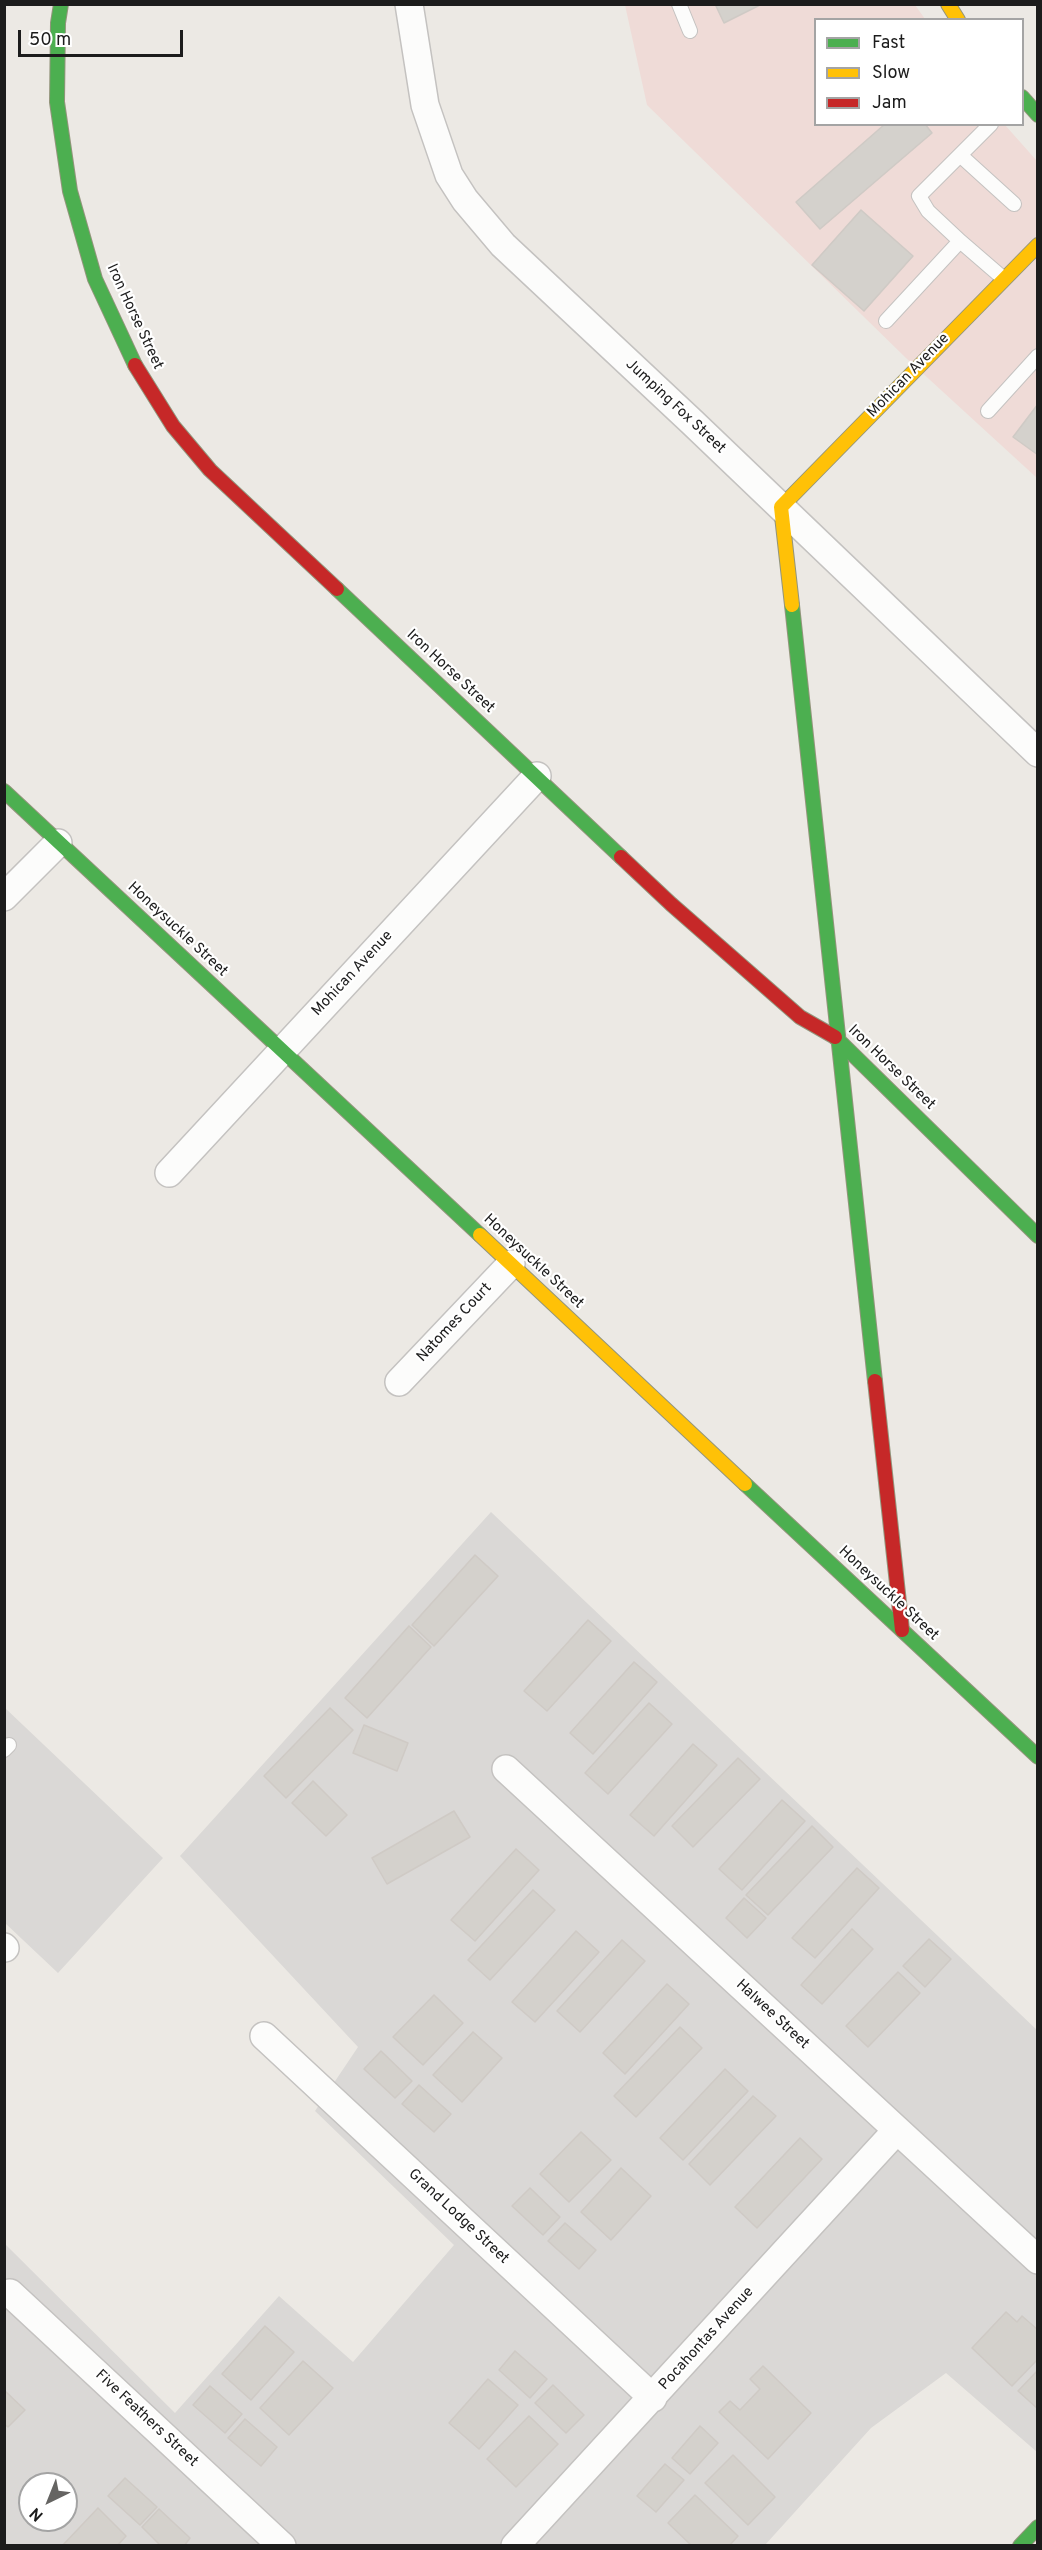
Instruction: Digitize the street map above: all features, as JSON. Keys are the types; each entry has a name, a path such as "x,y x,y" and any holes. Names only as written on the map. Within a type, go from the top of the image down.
{"street":[{"name":"Iron Horse Street","path":"61,4 58,23 57,102 70,191 95,279 133,362 172,426 210,470 671,904 800,1017 838,1038 1038,1236"},
{"name":"Jumping Fox Street","path":"409,4 425,105 449,175 465,200 503,245 1038,753"},
{"path":"948,4 956,18"},
{"path":"1024,98 1038,115"},
{"name":"Mohican Avenue","path":"781,507 1038,245"},
{"path":"781,507 902,1630"},
{"name":"Mohican Avenue","path":"169,1173 537,776"},
{"name":"Honeysuckle Street","path":"4,791 1038,1757"},
{"path":"4,897 58,843"},
{"name":"Natomes Court","path":"399,1382 511,1264"},
{"name":"Halwee Street","path":"506,1769 1038,2260"},
{"name":"Grand Lodge Street","path":"264,2036 653,2398"},
{"name":"Pocahontas Avenue","path":"515,2546 897,2130"},
{"name":"Five Feathers Street","path":"10,2293 282,2546"},
{"path":"1020,2546 1038,2527"}],"lane":[{"path":"679,4 690,31"},
{"path":"989,126 919,196 928,211 1004,279"},
{"path":"960,155 1014,204"},
{"path":"886,321 960,241"},
{"path":"988,411 1038,356"}],"shaded area":[{"path":"625,5 915,5 924,18 814,18 814,126 1006,126 1037,161 1037,478 906,358 647,105"},
{"path":"491,1512 1037,2030 1037,2452 946,2373 871,2428 765,2545 5,2545 4,2243 175,2413 279,2296 353,2362 454,2245 315,2111 358,2047 180,1856"},
{"path":"4,1707 163,1858 58,1973 5,1923"}],"building":[{"path":"715,4 762,4 724,23"},
{"path":"883,126 927,126 932,133 820,229 796,202"},
{"path":"861,210 913,256 864,311 812,265"},
{"path":"1038,404 1038,455 1013,437"},
{"path":"475,1555 498,1576 434,1646 412,1625"},
{"path":"588,1620 611,1641 547,1711 524,1691"},
{"path":"409,1626 431,1647 367,1718 345,1698"},
{"path":"634,1662 657,1682 593,1754 570,1733"},
{"path":"649,1703 672,1724 608,1794 585,1773"},
{"path":"330,1708 353,1730 286,1798 264,1776"},
{"path":"364,1725 408,1743 397,1771 353,1753"},
{"path":"693,1744 717,1765 654,1836 630,1815"},
{"path":"738,1758 760,1779 693,1847 672,1826"},
{"path":"313,1781 347,1815 326,1836 292,1803"},
{"path":"782,1800 805,1821 742,1890 719,1869"},
{"path":"454,1811 470,1837 387,1884 372,1858"},
{"path":"812,1826 833,1847 768,1915 746,1895"},
{"path":"516,1849 539,1870 475,1941 451,1920"},
{"path":"857,1868 879,1888 815,1958 792,1938"},
{"path":"533,1890 555,1910 490,1980 468,1960"},
{"path":"744,1898 766,1918 747,1938 726,1918"},
{"path":"852,1929 873,1949 822,2004 801,1985"},
{"path":"576,1931 599,1952 535,2022 512,2002"},
{"path":"929,1939 951,1959 925,1987 903,1966"},
{"path":"622,1940 645,1961 580,2032 557,2011"},
{"path":"898,1972 920,1993 868,2047 846,2026"},
{"path":"667,1984 689,2004 625,2074 603,2053"},
{"path":"434,1995 463,2023 423,2065 393,2037"},
{"path":"680,2027 702,2048 636,2117 614,2096"},
{"path":"473,2032 502,2058 462,2102 433,2075"},
{"path":"381,2051 412,2081 395,2098 364,2069"},
{"path":"725,2069 748,2091 683,2160 660,2138"},
{"path":"419,2085 451,2114 434,2132 402,2104"},
{"path":"753,2096 776,2116 710,2185 689,2164"},
{"path":"581,2132 611,2160 569,2202 540,2174"},
{"path":"800,2138 822,2159 757,2228 735,2207"},
{"path":"621,2168 651,2196 611,2240 581,2212"},
{"path":"530,2188 560,2217 543,2235 512,2206"},
{"path":"565,2223 596,2250 579,2269 548,2241"},
{"path":"1006,2312 1017,2322 1022,2316 1038,2330 1038,2359 1012,2386 972,2348"},
{"path":"265,2326 294,2352 251,2400 222,2374"},
{"path":"515,2351 547,2379 530,2398 499,2370"},
{"path":"303,2361 333,2388 289,2435 260,2408"},
{"path":"763,2366 811,2413 768,2459 719,2412 730,2401 740,2410 760,2389 750,2379"},
{"path":"1038,2370 1038,2409 1018,2391"},
{"path":"488,2379 518,2405 479,2449 449,2423"},
{"path":"553,2385 584,2415 566,2433 535,2403"},
{"path":"210,2386 242,2414 225,2433 193,2405"},
{"path":"4,2390 25,2410 8,2427 4,2424"},
{"path":"529,2416 558,2444 516,2487 487,2459"},
{"path":"245,2419 277,2447 261,2466 228,2438"},
{"path":"700,2426 718,2443 690,2474 672,2458"},
{"path":"733,2455 775,2497 748,2525 705,2483"},
{"path":"665,2464 684,2480 656,2512 637,2496"},
{"path":"125,2478 157,2507 140,2525 108,2496"},
{"path":"695,2495 738,2536 729,2546 692,2546 668,2523"},
{"path":"98,2508 126,2536 117,2546 62,2546 75,2532 78,2532 78,2529"},
{"path":"159,2509 190,2538 184,2546 161,2546 142,2527"}],"traffic: fast":[{"path":"61,4 58,23 57,102 70,191 95,279 135,365"},
{"path":"1024,99 1038,115"},
{"path":"337,589 621,857"},
{"path":"792,605 875,1381"},
{"path":"4,791 480,1235"},
{"path":"835,1037 1038,1236"},
{"path":"745,1484 1038,1757"},
{"path":"1020,2546 1038,2527"}],"traffic: slow":[{"path":"948,4 957,18"},
{"path":"792,605 781,507 1038,245"},
{"path":"480,1235 745,1484"}],"traffic: jam":[{"path":"135,365 173,426 210,470 337,589"},
{"path":"621,857 800,1017 835,1037"},
{"path":"875,1381 902,1630"}]}
